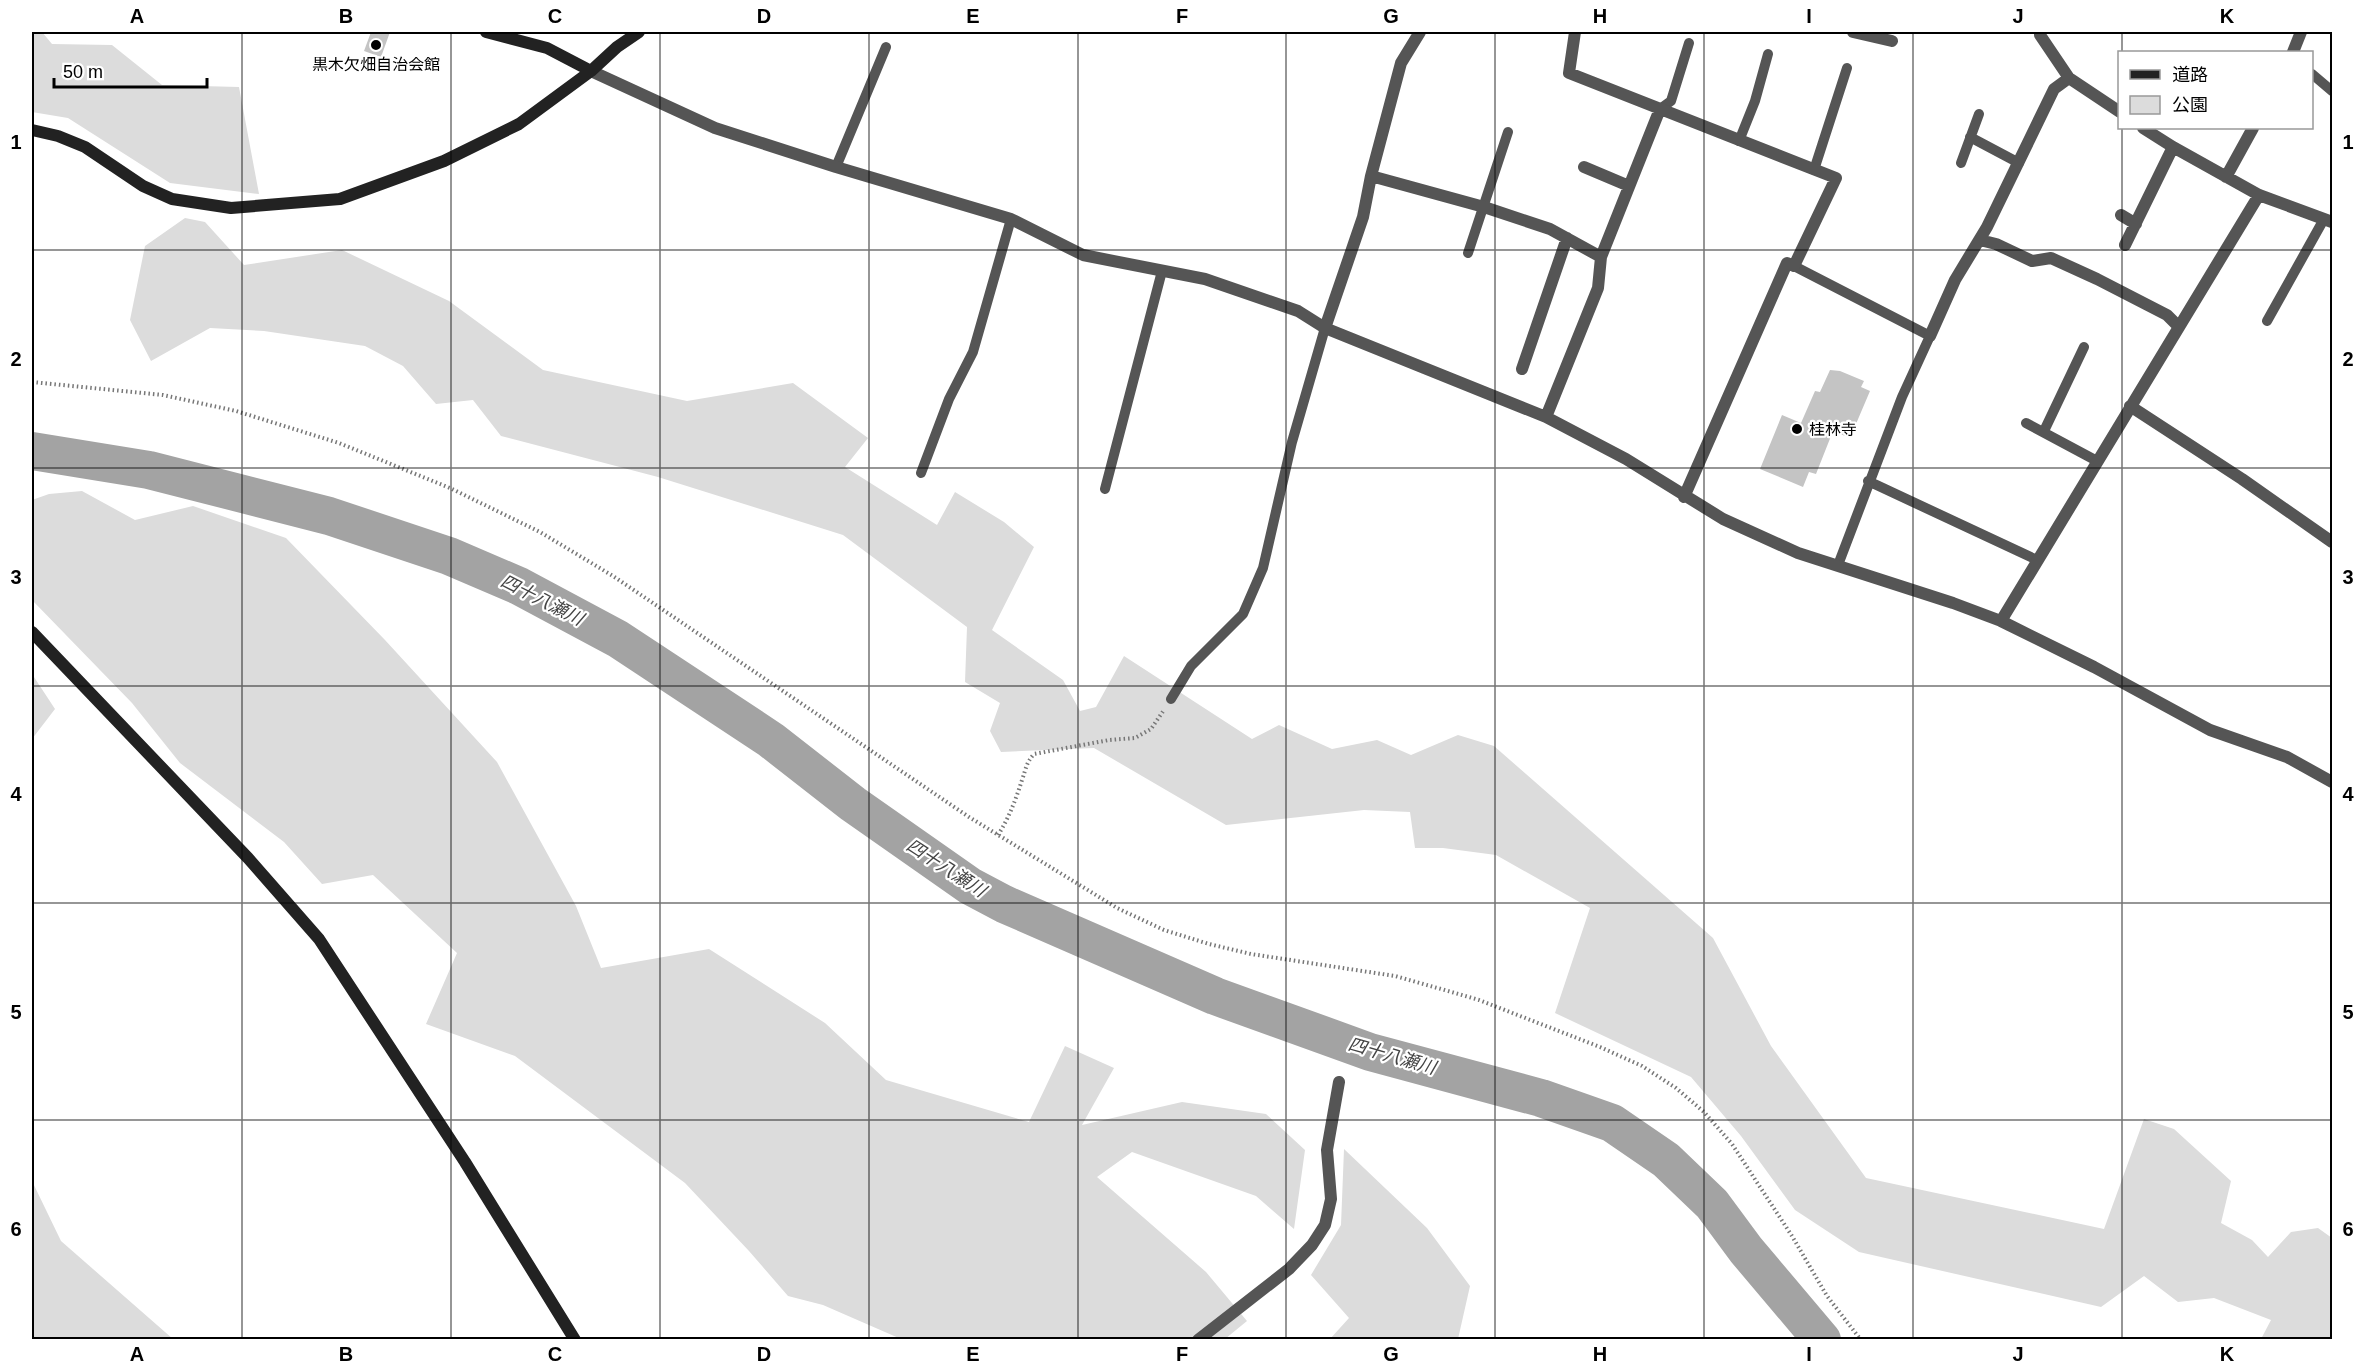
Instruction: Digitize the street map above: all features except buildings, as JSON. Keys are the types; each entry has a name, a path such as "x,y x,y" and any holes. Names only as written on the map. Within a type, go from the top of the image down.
{"street":[{"path":"486,32 547,48 591,71 715,128 1011,219 1083,255 1205,279 1298,311 1325,327 1546,417 1626,459 1684,497 1723,519 1798,553 1953,603 2001,621 2094,667 2210,730 2287,758 2332,782"},
{"path":"32,130 58,136 85,147 143,186 172,199 231,208 340,199 444,161 519,124 639,32"},
{"path":"1325,327 1363,217 1371,176 1401,63 1420,32"},
{"path":"1575,32 1569,73 1836,178 1794,266 1787,263 1684,497"},
{"path":"1853,32 1892,41"},
{"path":"2040,32 2069,78 2118,111"},
{"path":"2293,51 2301,32"},
{"path":"1930,336 1954,280 1980,240 2054,89 2069,78"},
{"path":"1546,417 1598,288 1601,257 1660,110"},
{"path":"2145,129 2259,195 2328,221"},
{"path":"2226,177 2252,129"},
{"path":"2125,245 2173,147"},
{"path":"1584,167 1629,186"},
{"path":"1371,176 1484,207 1550,229 1601,257"},
{"path":"2001,621 2259,195"},
{"path":"2121,215 2136,224"},
{"path":"1522,369 1567,238"},
{"path":"1980,240 1996,244 2031,261 2051,258 2167,315 2179,327"},
{"path":"2130,406 2242,479 2332,542"},
{"path":"32,632 232,841 319,939 465,1162 575,1340"},
{"path":"1198,1340 1289,1269 1312,1245 1325,1225 1331,1198 1328,1150 1339,1082"}],"lane":[{"path":"1660,110 1671,101 1689,43"},
{"path":"836,167 885,46"},
{"path":"1739,141 1755,101 1768,54"},
{"path":"1814,170 1846,68"},
{"path":"2313,75 2332,91"},
{"path":"1961,164 1979,114"},
{"path":"1468,253 1508,132"},
{"path":"1970,137 2019,163"},
{"path":"921,474 949,399 973,352 1011,219"},
{"path":"2267,321 2328,221"},
{"path":"1794,266 1930,336 1868,481 1838,565"},
{"path":"1105,489 1162,271"},
{"path":"1171,699 1191,666 1243,615 1263,568 1292,442 1325,327"},
{"path":"2044,431 2084,347"},
{"path":"2026,423 2097,461"},
{"path":"1868,481 2037,560"}],"path":[{"path":"32,382 163,394 236,411 339,443 450,488 540,532 613,576 998,835 1117,908 1164,930 1251,954 1395,976 1441,989 1512,1013 1642,1066 1676,1088 1704,1112 1732,1144 1792,1236 1827,1296 1861,1340"},
{"path":"998,835 1023,777 1026,763 1034,754 1108,740 1135,738 1151,729 1171,699"}],"green space":[{"path":"32,32 42,32 52,44 112,45 162,85 239,87 259,194 170,183 68,118 32,112"},
{"path":"185,218 205,222 244,265 342,250 449,301 543,370 687,401 793,383 868,438 845,467 937,525 955,492 1004,522 1034,547 992,630 1063,680 1080,711 1096,707 1124,656 1252,739 1279,725 1332,749 1377,740 1411,755 1458,735 1494,746 1713,938 1771,1046 1866,1178 2104,1229 2144,1119 2174,1129 2231,1181 2221,1223 2252,1240 2268,1257 2291,1232 2318,1228 2332,1238 2332,1339 2261,1339 2271,1320 2214,1298 2178,1302 2144,1276 2101,1307 1859,1252 1795,1210 1741,1136 1691,1077 1555,1013 1590,908 1496,855 1443,848 1415,848 1410,812 1364,810 1226,825 1094,748 1001,752 990,731 1000,703 965,682 967,627 843,535 658,477 501,436 473,400 436,404 403,366 365,346 264,331 210,328 151,361 130,320 145,246"},
{"path":"82,491 135,520 193,506 286,538 385,640 497,762 576,906 601,968 709,949 825,1023 886,1080 1029,1122 1065,1046 1114,1068 1082,1125 1182,1102 1266,1114 1305,1150 1294,1229 1256,1196 1132,1152 1097,1177 1206,1272 1247,1321 1225,1339 901,1339 823,1305 788,1296 685,1183 515,1056 426,1024 457,953 373,875 322,884 284,842 180,763 132,703 32,600 32,500 49,494"},
{"path":"32,674 55,709 32,739"},
{"path":"1344,1149 1427,1228 1470,1286 1458,1339 1330,1339 1349,1318 1311,1275 1341,1225"},
{"path":"32,1181 61,1241 173,1339 32,1339"}],"waterway":[{"name":"四十八瀬川","path":"32,451 149,470 329,516 449,556 519,586 618,639 771,740 853,804 970,886 1004,904 1215,996 1370,1052 1541,1098 1612,1123 1666,1160 1712,1204 1746,1250 1822,1340"}],"place":[{"name":"黒木欠畑自治会館","path":"376,45"},
{"name":"桂林寺","path":"1797,429"}]}
